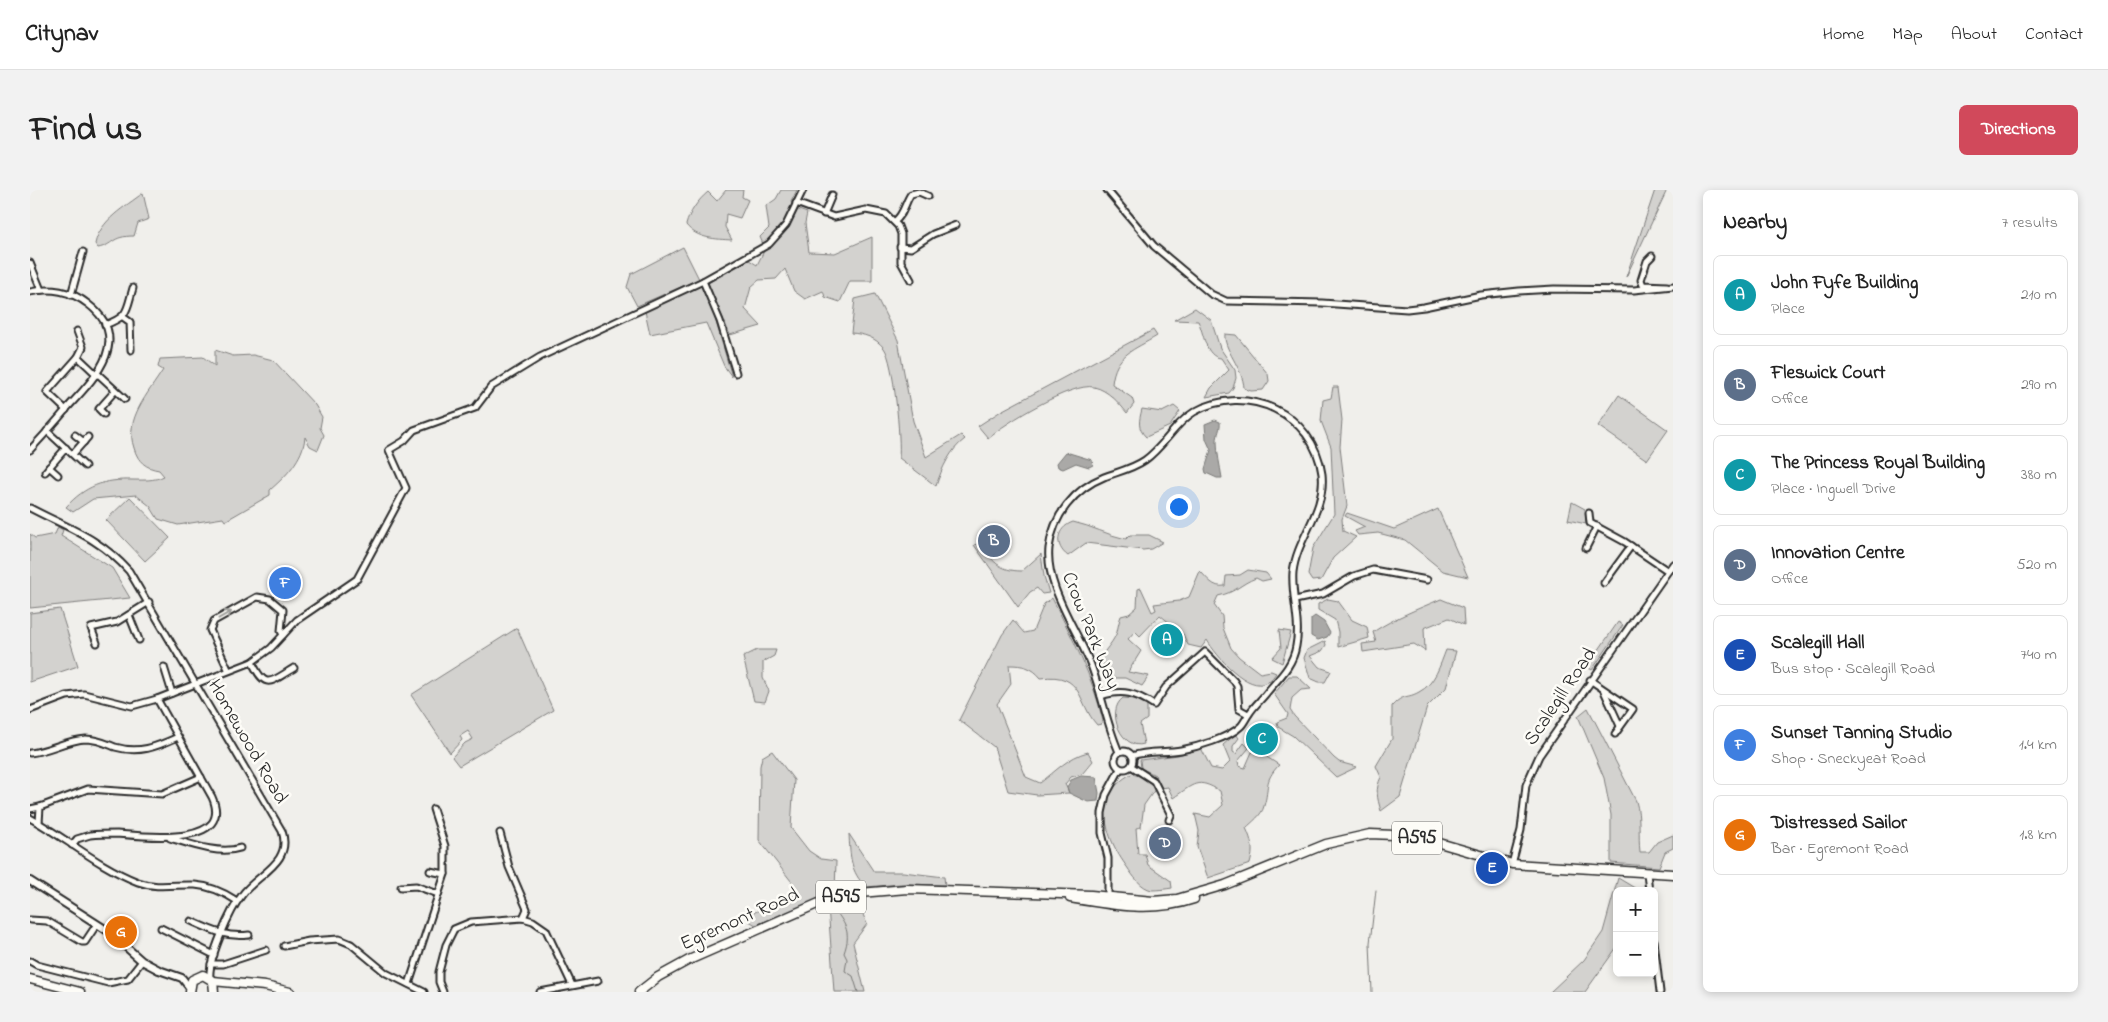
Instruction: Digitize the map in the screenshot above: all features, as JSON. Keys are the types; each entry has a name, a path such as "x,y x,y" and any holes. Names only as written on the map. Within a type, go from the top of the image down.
{"highway":[{"name":"Egremont Road","path":"639,992 658,977 681,964 826,900 860,893 907,889 1040,894 1109,900 1144,908 1162,907 1204,896 1225,885 1326,844 1370,834 1428,840 1512,864"},
{"name":"A595","path":"1512,864 1673,874"},
{"path":"190,990 197,976 236,984 265,986 290,992"},
{"path":"30,979 80,992"},
{"path":"212,979 214,992 236,984"}],"main road":[{"path":"30,881 97,924 142,961 185,980 190,990"},
{"path":"176,976 197,976"}],"street":[{"path":"30,710 76,694 84,694 127,706 157,699 252,662 297,620 357,579 406,488 389,450 404,441 414,430 479,406 491,387 540,357 703,281 769,244 786,225 803,190"},
{"path":"1107,190 1154,246 1211,294 1226,302 1322,303 1424,308 1481,294 1554,289 1634,290 1671,287"},
{"path":"895,221 903,212 906,201 912,194 920,192 928,196"},
{"path":"824,214 832,195"},
{"path":"796,203 834,217 866,210 875,210 886,214 895,221 901,234 900,262 911,280"},
{"path":"900,247 911,248 933,234 956,225"},
{"path":"71,295 83,252"},
{"path":"1652,256 1647,260 1641,280 1643,285 1671,287"},
{"path":"30,263 41,290"},
{"path":"703,281 720,322 736,373"},
{"path":"105,325 123,317 133,288"},
{"path":"30,292 54,290 71,295 92,307 105,325 108,349 98,375 30,450"},
{"path":"123,317 130,322 131,350"},
{"path":"66,410 47,392 78,357 83,346 77,331"},
{"path":"78,357 126,399"},
{"path":"104,414 99,409 115,391"},
{"name":"Crow Park Way","path":"1119,752 1085,651 1052,580 1049,551 1053,530 1066,506 1081,490 1094,481 1145,460 1179,424 1196,411 1217,403 1233,400 1265,404 1284,413 1296,422 1314,447 1322,473 1318,512 1296,560 1293,582 1298,627 1296,648 1289,667 1248,714 1240,727 1218,739 1181,750 1132,756"},
{"path":"47,431 85,466"},
{"path":"75,435 84,442"},
{"path":"73,454 88,437"},
{"path":"58,475 47,469 66,448"},
{"name":"Homewood Road","path":"30,508 96,540 115,554 129,571 284,834 284,847 280,858 249,886 237,901 211,964 212,979"},
{"path":"1589,513 1589,522 1631,546 1668,571"},
{"path":"1586,548 1597,526"},
{"path":"1604,583 1631,546"},
{"name":"Scalegill Road","path":"1512,864 1521,830 1530,773 1542,750 1673,564"},
{"path":"1295,600 1323,594 1354,576 1373,570 1427,580"},
{"path":"228,670 210,630 214,621 257,597 263,596 283,610 283,635"},
{"path":"97,643 92,628 117,622 149,602"},
{"path":"129,615 139,640"},
{"path":"1101,696 1113,693 1131,693 1154,705 1166,687 1205,652 1234,681 1237,686 1239,709 1248,714"},
{"path":"252,662 259,678 264,682 270,682 294,668"},
{"path":"164,667 172,693"},
{"path":"1589,682 1633,708 1615,734"},
{"path":"1604,691 1620,726"},
{"path":"157,699 214,802 214,815 205,829 168,838"},
{"path":"30,753 43,751 70,741 86,739 95,739 127,750 143,750 178,737"},
{"path":"1126,751 1132,756 1131,766 1126,770 1120,769 1114,760 1119,752 1126,751"},
{"path":"1131,766 1154,781 1171,815 1169,820"},
{"path":"1109,900 1108,858 1102,833 1102,813 1106,795 1120,769"},
{"path":"30,808 40,807 88,789 162,794 201,777"},
{"path":"39,823 40,807"},
{"path":"409,984 445,874 445,846 433,810"},
{"path":"30,818 72,845 138,882 158,887 196,885 224,892 237,901"},
{"path":"192,845 193,832"},
{"path":"500,833 509,867 527,909 523,918"},
{"path":"72,845 77,839 90,835 168,838 192,845 232,851 240,848"},
{"path":"430,871 445,874"},
{"path":"1647,873 1649,887"},
{"path":"402,887 416,886 438,894"},
{"path":"443,992 439,982 439,972 448,939 454,929 466,922 523,918 533,921 546,930 572,985"},
{"path":"30,920 47,921 82,942 86,942 97,924"},
{"path":"191,921 222,935 234,937 249,935"},
{"path":"161,928 214,955"},
{"path":"284,946 309,941 339,939 351,944 386,973 424,992"},
{"path":"197,976 211,964 223,964 266,950"},
{"path":"30,961 37,965 108,983 128,979 142,961"},
{"path":"1658,975 1660,992"},
{"path":"540,992 598,981"}],"shaded area":[{"path":"726,190 743,190 742,197 748,200 740,218 726,214 725,227 732,240 701,236 690,230 686,225 687,220 701,199 708,192 717,201"},
{"path":"781,190 797,190 791,202 796,209 807,213 805,223 809,252 835,253 872,237 872,281 850,281 840,302 825,297 823,291 805,299 794,291 785,269 776,279 759,280 751,287 745,309 761,326 730,335 708,283 749,260 757,265 765,249 760,237 769,228 766,206 776,199"},
{"path":"1655,190 1667,190 1626,277"},
{"path":"143,193 149,219 138,223 134,236 121,237 98,248 95,244 102,228 121,209"},
{"path":"683,247 699,279 637,306 627,287 631,274"},
{"path":"701,286 714,315 732,377 724,366 706,323 650,334 645,311"},
{"path":"875,294 898,340 913,421 926,457 961,435 965,439 955,448 947,460 936,486 899,458 898,419 894,384 888,356 884,348 877,341 869,337 851,333 855,299"},
{"path":"1195,308 1211,320 1220,348 1235,370 1236,378 1233,388 1229,393 1206,397 1211,388 1229,370 1221,358 1216,357 1208,349 1198,321 1174,320"},
{"path":"1153,330 1157,336 1133,349 1121,359 1114,374 1112,384 1132,398 1134,404 1127,413 1117,401 1104,391 1094,387 1084,387 1039,405 988,438 978,426 1001,411"},
{"path":"1225,334 1236,335 1268,374 1269,381 1263,390 1251,391 1244,388 1240,373 1227,346"},
{"path":"215,350 233,356 253,355 273,360 315,405 322,417 320,428 324,435 318,450 310,446 305,437 304,445 297,460 288,473 270,490 270,495 225,521 223,518 178,525 158,519 150,506 136,495 93,499 73,512 66,507 80,494 96,485 113,481 145,480 164,476 159,470 143,464 134,448 132,427 139,407 163,370 158,367 160,359 203,357 215,366"},
{"path":"1333,387 1338,387 1342,420 1340,447 1347,506 1342,519 1343,531 1356,537 1333,558 1321,580 1312,581 1308,575 1313,548 1334,514 1331,447 1321,421 1323,400 1331,398"},
{"path":"1619,395 1668,430 1647,460 1598,426"},
{"path":"1174,406 1180,411 1170,426 1146,437 1141,431 1140,424 1142,409 1162,412"},
{"path":"1215,420 1220,422 1217,446 1222,478 1206,473 1205,469 1211,450 1206,439 1205,424"},
{"path":"1066,452 1092,460 1093,465 1089,467 1076,463 1063,469 1058,467 1057,463"},
{"path":"130,497 170,538 145,561 106,520"},
{"path":"1572,502 1585,509 1586,524 1568,520"},
{"path":"1438,509 1468,577 1443,571 1405,540 1378,533 1358,535 1355,531 1365,527 1345,516 1347,513 1394,529"},
{"path":"1073,522 1126,539 1130,535 1149,535 1163,542 1151,549 1143,550 1086,543 1068,556 1060,547 1059,538 1063,528"},
{"path":"58,527 63,530 61,536 112,568 130,598 30,608 30,534 35,538 55,534"},
{"path":"980,543 992,560 1002,567 1014,571 1022,571 1041,554 1049,593 1042,594 1037,588 1030,592 1018,607 974,545"},
{"path":"1248,570 1266,573 1271,579 1262,581 1256,578 1251,580 1230,592 1218,596 1214,605 1222,616 1223,628 1231,648 1239,657 1260,673 1271,671 1276,673 1268,682 1260,684 1242,678 1225,663 1207,640 1201,648 1188,645 1183,634 1160,615 1140,636 1135,631 1128,639 1141,651 1128,672 1149,676 1142,686 1125,678 1111,678 1105,669 1102,658 1114,639 1121,616 1129,614 1137,607 1138,589 1141,588 1152,612 1156,610 1154,604 1179,601 1189,597 1200,571 1217,586 1225,586 1226,576 1240,575"},
{"path":"1052,598 1088,673 1103,721 1097,725 1072,684 1055,677 1041,678 1027,667 1009,665 1011,684 997,704 1026,777 1040,783 1068,761 1088,752 1093,761 1082,774 1071,777 1065,784 1069,793 1037,795 1008,791 994,747 959,720 1002,635 1013,620 1024,633 1033,631 1044,604"},
{"path":"1328,599 1338,601 1352,620 1367,627 1369,638 1338,647 1338,632 1335,620 1318,610 1318,604"},
{"path":"1441,599 1463,608 1464,625 1449,618 1424,628 1425,651 1414,644 1363,652 1362,644 1376,642 1373,632 1398,618"},
{"path":"60,609 78,666 30,682 30,613"},
{"path":"1315,616 1324,622 1330,633 1327,637 1318,640 1311,636 1311,619"},
{"path":"1618,622 1623,625 1592,670 1587,667"},
{"path":"517,628 553,710 459,766 452,757 465,743 473,739 468,731 460,736 462,740 450,753 411,695"},
{"path":"1279,630 1291,632 1282,663 1272,658 1281,648"},
{"path":"1325,641 1326,645 1322,651 1310,656 1319,667 1331,671 1325,682 1319,682 1310,678 1304,658 1307,650"},
{"path":"757,650 776,650 774,656 763,662 763,678 769,691 765,702 754,701 743,657"},
{"path":"1446,650 1456,651 1446,688 1427,707 1400,797 1381,811 1377,794 1381,777 1376,766 1392,739 1392,706 1400,699 1425,689 1436,674"},
{"path":"1289,676 1297,676 1311,689 1301,690 1292,698 1290,710 1294,716 1334,758 1339,762 1357,767 1336,777 1293,736 1278,727 1277,722 1287,718 1288,714 1274,694"},
{"path":"1123,698 1136,699 1147,704 1147,719 1140,724 1144,744 1136,745 1129,742 1118,728 1116,712 1118,704"},
{"path":"1588,708 1636,801 1640,852 1649,852 1657,842 1673,835 1673,848 1665,852 1659,867 1611,863 1611,815 1604,778 1578,716"},
{"path":"1236,734 1239,738 1233,746 1233,752 1236,754 1244,743 1249,748 1238,761 1239,766 1245,768 1252,752 1256,750 1279,765 1269,780 1263,809 1246,828 1252,846 1250,864 1208,878 1197,847 1199,831 1195,814 1210,817 1223,805 1220,791 1201,783 1191,786 1173,798 1168,787 1161,788 1155,775 1141,768 1140,760 1178,755 1201,748 1211,768 1222,770 1230,762 1223,745"},
{"path":"772,751 794,780 791,828 809,851 821,859 836,861 835,892 756,925 749,921 751,914 791,895 795,886 759,840 760,766 762,757"},
{"path":"1131,774 1145,778 1156,788 1144,805 1141,827 1136,828 1138,854 1145,854 1148,865 1171,881 1172,888 1152,890 1141,884 1119,855 1108,830 1106,805 1110,794 1118,783"},
{"path":"1081,776 1096,777 1099,793 1098,801 1088,802 1069,793 1067,787 1071,780"},
{"path":"849,834 874,872 903,872 944,877 945,885 901,884 866,887 857,875 852,863"},
{"path":"1618,878 1633,887 1616,887"},
{"path":"1613,896 1613,953 1585,992 1550,992 1584,960 1603,932"},
{"path":"856,898 867,924 853,943 865,992 834,992 828,905"}],"waterway":[{"path":"1372,992 1370,943 1376,890"},
{"path":"837,913 844,923 847,932 844,953 847,959 845,971 853,976 858,992"}],"place":[{"name":"Fleswick Court","path":"994,541"},
{"name":"Sunset Tanning Studio","path":"285,583"},
{"name":"John Fyfe Building","path":"1167,640"},
{"name":"The Princess Royal Building","path":"1262,739"},
{"name":"Innovation Centre","path":"1165,843"},
{"name":"Scalegill Hall","path":"1492,868"},
{"name":"Distressed Sailor","path":"121,932"}]}
